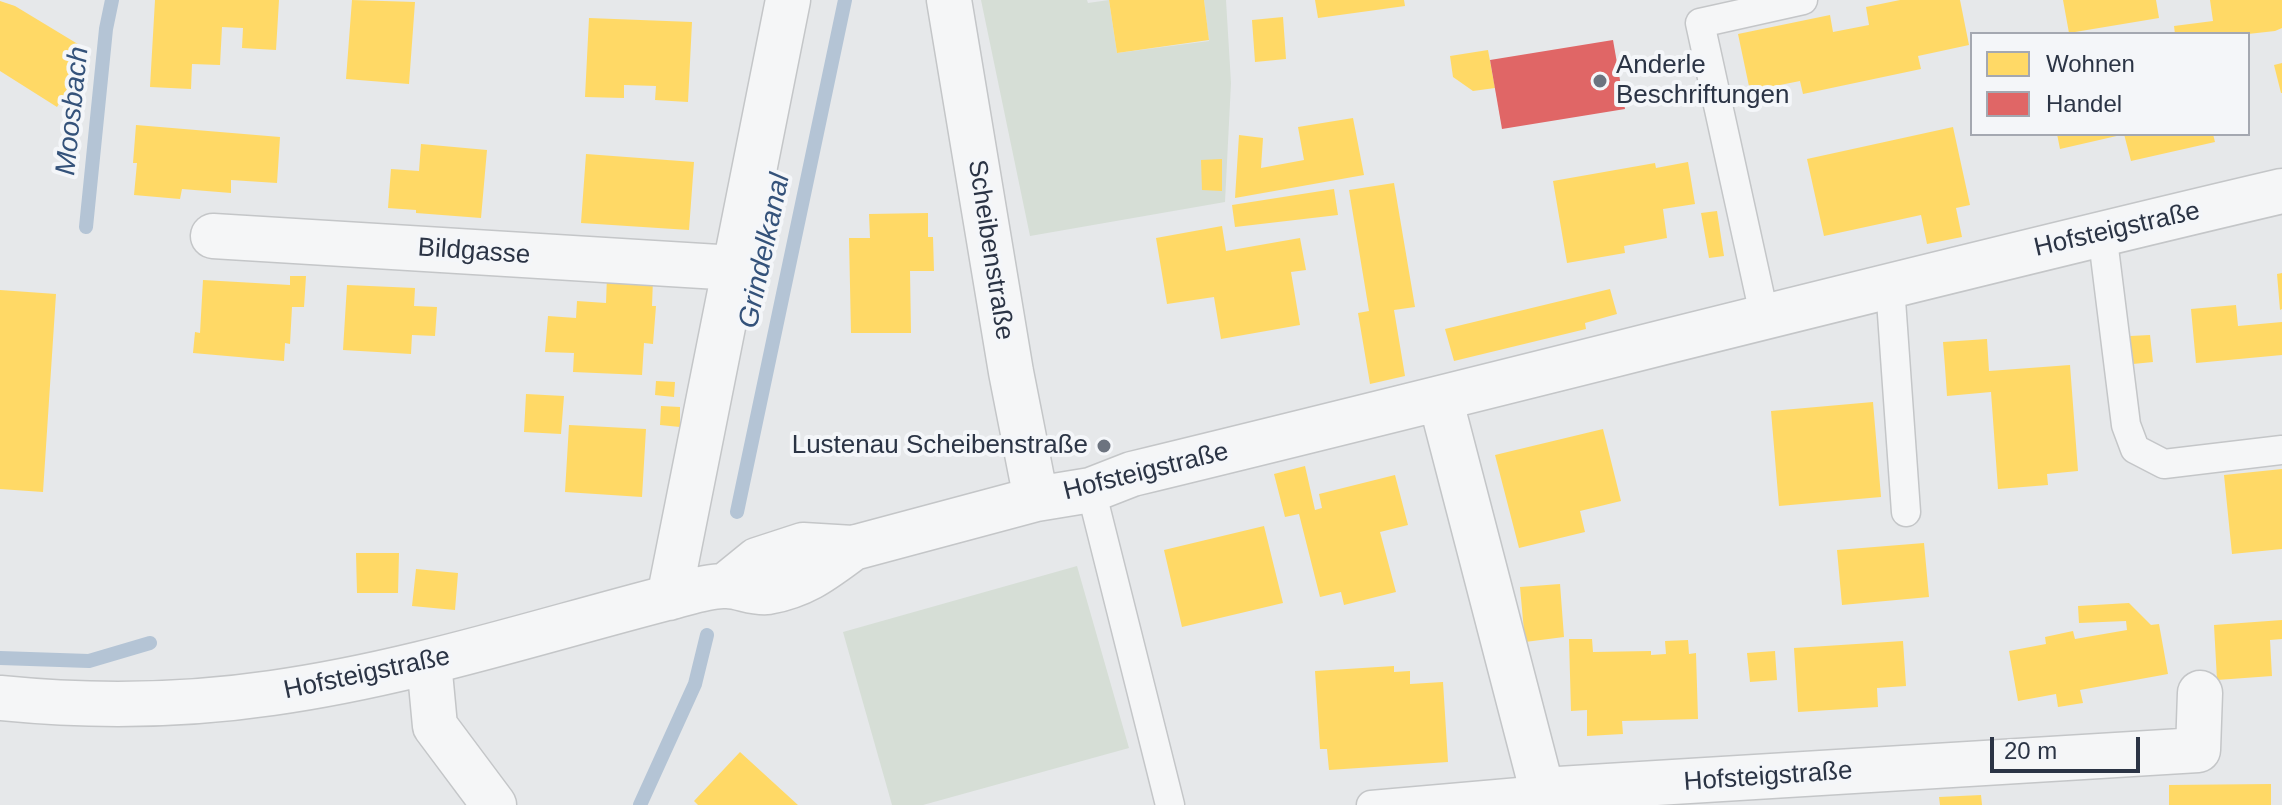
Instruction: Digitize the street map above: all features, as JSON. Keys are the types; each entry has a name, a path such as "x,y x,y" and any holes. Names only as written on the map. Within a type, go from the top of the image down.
{"street":[{"path":"669,598 788,0"},
{"name":"Scheibenstraße","path":"949,0 1011,372 1036,499"},
{"name":"Hofsteigstraße","path":"0,698 47,703 120,704 204,701 299,689 429,662 725,586 764,593 810,580 853,548 1036,499 1091,490 1132,474 1765,319 2102,232 2282,191"},
{"name":"Bildgasse","path":"213,236 735,268"},
{"path":"1440,398 1542,790"},
{"path":"429,662 435,726 494,805"},
{"name":"Hofsteigstraße","path":"1542,790 2198,750 2200,693"}],"lane":[{"path":"1765,319 1700,23 1803,0"},
{"path":"2102,232 2126,425 2135,449 2164,464 2282,450"},
{"path":"1890,286 1906,512"},
{"path":"1091,490 1170,805"},
{"path":"1371,805 1542,790"}],"shaded area":[{"path":"981,0 1087,0 1088,3 1109,0 1117,53 1209,41 1204,0 1226,0 1231,83 1225,202 1030,236"},
{"path":"1077,566 1129,748 923,805 892,805 843,632"}],"building: Wohnen":[{"path":"155,0 279,0 276,50 242,48 243,28 222,27 220,65 192,64 191,89 150,87"},
{"path":"352,0 415,2 409,84 346,79"},
{"path":"1109,0 1204,0 1209,40 1117,53"},
{"path":"1315,0 1404,0 1405,6 1318,18"},
{"path":"1900,0 1960,0 1969,45 1918,56 1921,69 1803,94 1800,81 1750,91 1738,34 1830,15 1833,32 1869,25 1866,7"},
{"path":"2063,0 2156,0 2159,18 2069,32"},
{"path":"2210,0 2282,0 2282,28 2275,31 2250,34 2175,32 2174,26 2213,21"},
{"path":"0,1 15,6 91,52 57,107 0,71"},
{"path":"1283,17 1286,59 1255,62 1252,20"},
{"path":"589,18 692,22 688,102 655,100 656,86 624,85 624,98 585,97"},
{"path":"1488,50 1495,88 1473,91 1453,77 1450,56"},
{"path":"2282,63 2282,93 2281,93 2274,65"},
{"path":"1353,118 1364,175 1235,198 1239,135 1263,138 1261,168 1304,160 1298,127"},
{"path":"136,125 280,137 277,183 231,180 231,193 182,189 180,199 134,195"},
{"path":"1953,127 1970,205 1956,208 1962,237 1927,244 1921,215 1824,236 1807,159"},
{"path":"2057,136 2117,136 2060,149"},
{"path":"2125,136 2214,136 2215,142 2131,161"},
{"path":"421,144 487,150 481,218 388,208 391,169 419,171"},
{"path":"586,154 694,162 689,230 581,223"},
{"path":"1222,159 1222,191 1202,190 1201,160"},
{"path":"1688,162 1695,204 1663,209 1667,238 1624,246 1625,253 1567,263 1553,181 1655,163 1656,168"},
{"path":"1394,183 1415,307 1394,310 1405,376 1370,384 1358,313 1369,311 1349,190"},
{"path":"1334,189 1338,215 1235,227 1232,205"},
{"path":"1717,211 1724,256 1709,258 1701,213"},
{"path":"928,213 928,237 933,237 934,271 910,271 911,333 851,333 849,238 870,238 869,214"},
{"path":"1222,226 1226,251 1300,238 1306,270 1291,272 1300,325 1221,339 1214,297 1167,304 1156,238"},
{"path":"2282,273 2282,309 2280,310 2277,274"},
{"path":"290,276 306,276 304,307 292,307 290,344 285,343 284,361 193,353 195,332 200,333 203,280 290,285"},
{"path":"607,276 653,279 652,306 656,306 653,344 644,343 642,375 573,372 574,353 545,352 548,316 576,318 577,301 606,303"},
{"path":"347,285 415,288 414,306 437,307 435,336 412,335 411,354 343,350"},
{"path":"1610,289 1617,314 1585,323 1586,329 1454,361 1445,329"},
{"path":"0,290 56,294 43,492 0,489"},
{"path":"2236,305 2238,326 2282,322 2282,355 2196,363 2191,309"},
{"path":"2150,335 2153,362 2133,364 2130,336"},
{"path":"1987,339 1989,371 2070,365 2078,471 2047,474 2048,485 1998,489 1991,392 1947,396 1943,342"},
{"path":"656,381 675,382 674,397 655,395"},
{"path":"526,394 564,396 561,434 524,432"},
{"path":"1873,402 1881,497 1779,506 1771,411"},
{"path":"661,406 680,407 680,427 660,425"},
{"path":"569,425 646,429 642,497 565,492"},
{"path":"1603,429 1621,501 1580,511 1585,532 1519,548 1495,455"},
{"path":"1305,466 1315,510 1322,508 1319,494 1395,475 1408,525 1380,532 1396,592 1344,605 1341,592 1320,597 1299,514 1285,517 1274,474"},
{"path":"2282,469 2282,549 2232,554 2224,475"},
{"path":"1264,526 1283,603 1182,627 1164,550"},
{"path":"1924,543 1929,597 1842,605 1837,550"},
{"path":"356,553 399,553 398,593 357,593"},
{"path":"416,569 458,573 455,610 412,606"},
{"path":"1560,584 1564,637 1525,642 1520,587"},
{"path":"2129,603 2151,625 2159,624 2168,674 2080,690 2083,703 2058,707 2056,694 2018,701 2009,651 2046,644 2045,637 2073,631 2075,639 2127,630 2126,621 2079,623 2078,606"},
{"path":"2282,620 2282,639 2270,640 2272,676 2217,680 2214,625"},
{"path":"1569,639 1592,639 1593,652 1651,651 1651,655 1666,654 1665,641 1688,640 1689,654 1696,653 1698,719 1622,721 1623,734 1587,736 1587,710 1571,711"},
{"path":"1903,641 1906,686 1877,688 1878,707 1798,712 1794,648"},
{"path":"1775,651 1777,680 1750,682 1747,653"},
{"path":"1394,666 1394,672 1410,671 1410,684 1443,682 1448,762 1329,770 1327,749 1320,749 1315,671"},
{"path":"740,752 798,805 698,805 694,801"},
{"path":"2271,784 2271,805 2169,805 2169,785"},
{"path":"1981,795 1982,805 1940,805 1939,797"}],"building: Handel":[{"path":"1613,40 1625,109 1502,129 1490,60"}],"waterway":[{"name":"Moosbach","path":"86,227 106,29 112,0"},
{"name":"Grindelkanal","path":"737,512 845,0"},
{"name":"Grindelkanal","path":"640,805 695,684 707,635"},
{"name":"Moosbach","path":"0,658 89,661 150,643"}],"place":[{"name":"Anderle Beschriftungen","path":"1600,81"},
{"name":"Lustenau Scheibenstraße","path":"1104,446"}]}
